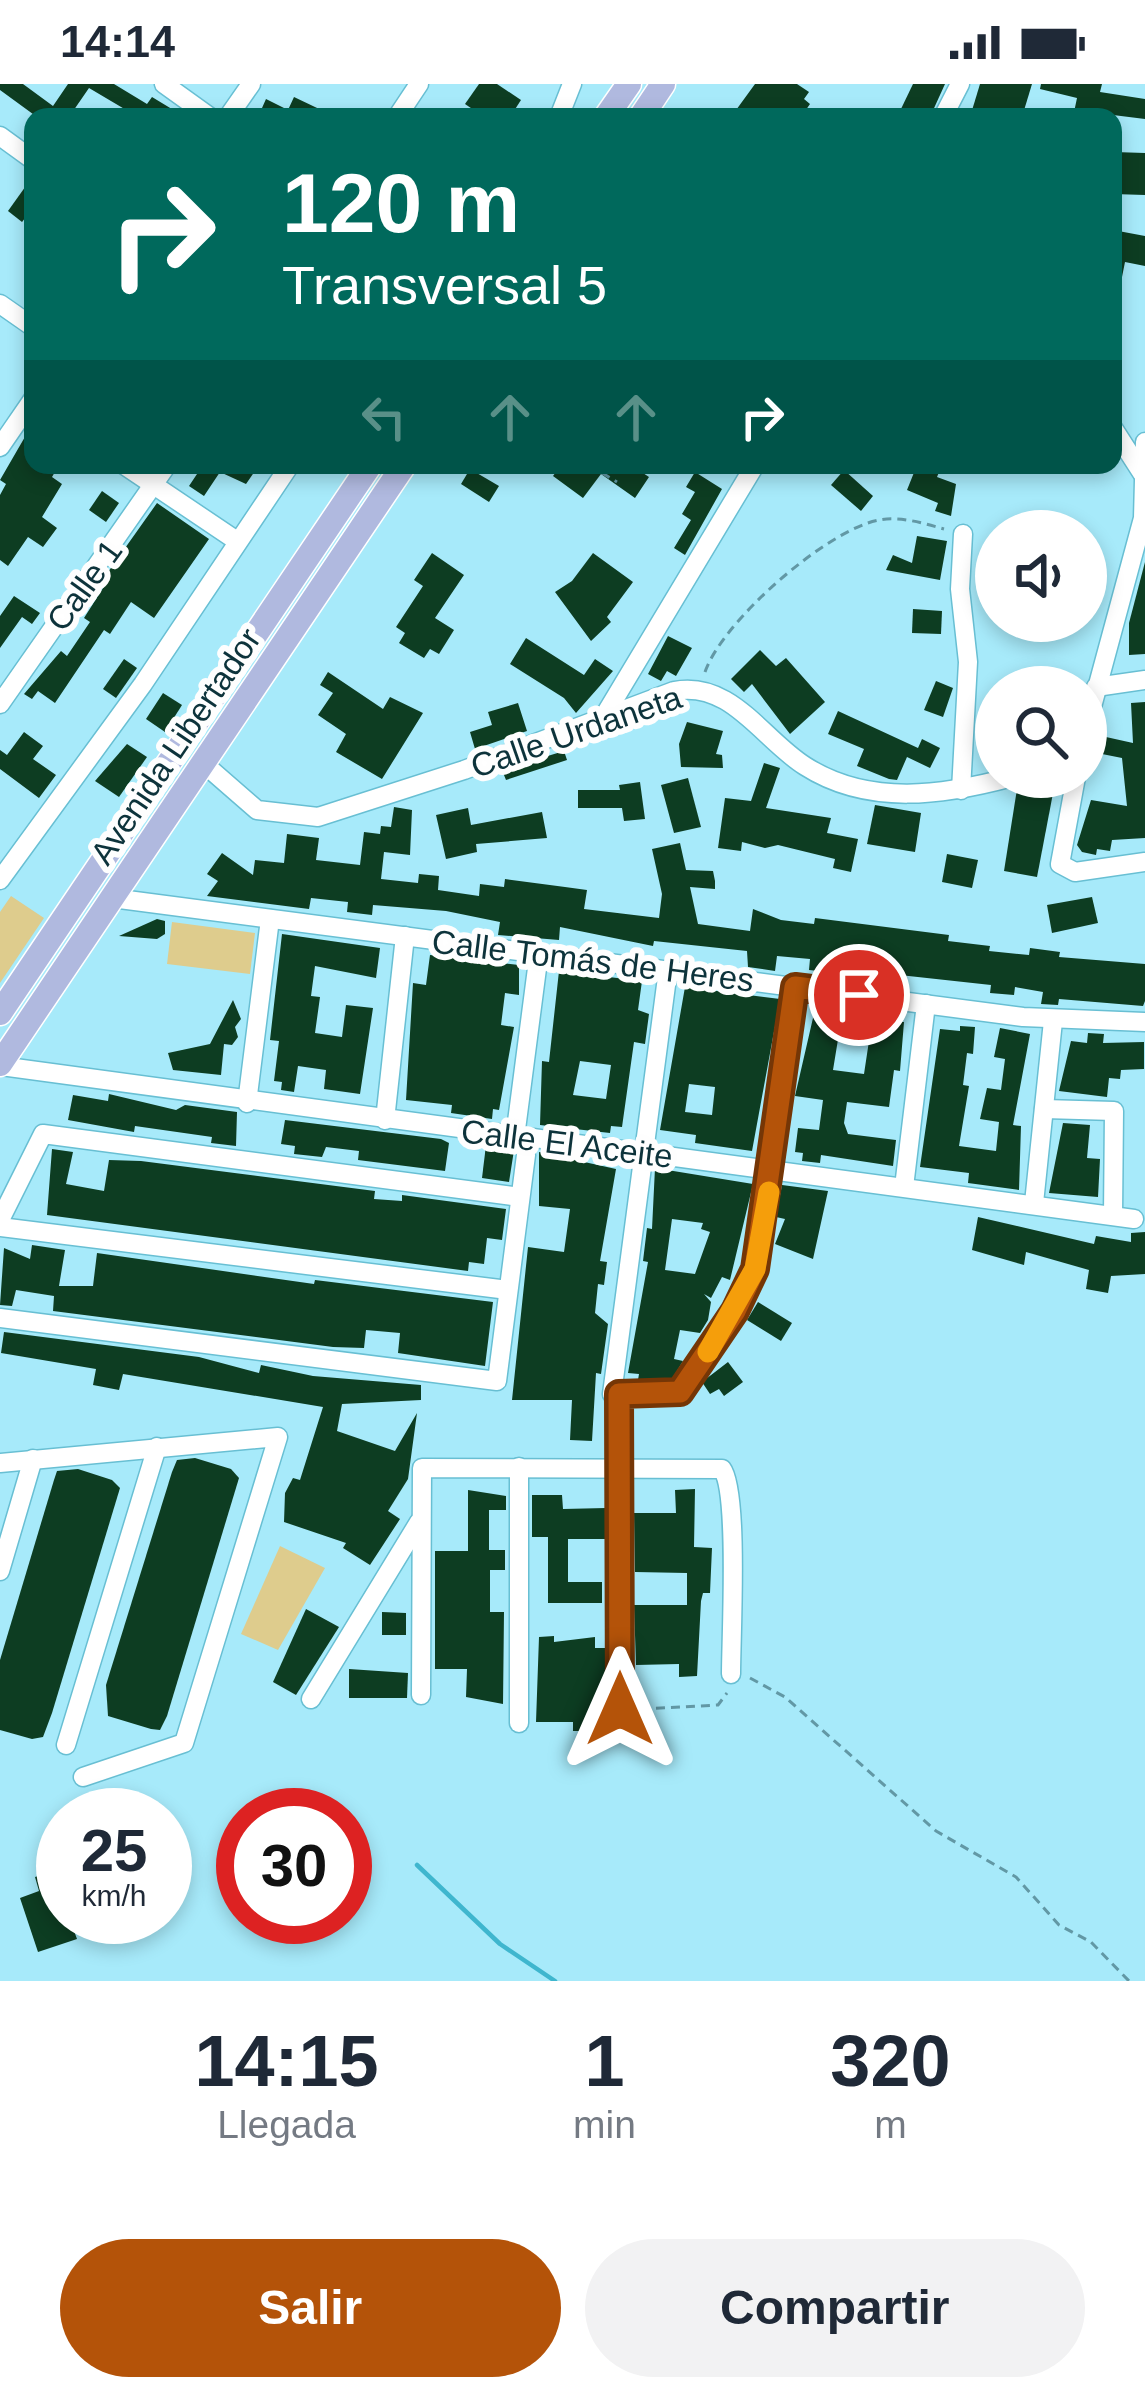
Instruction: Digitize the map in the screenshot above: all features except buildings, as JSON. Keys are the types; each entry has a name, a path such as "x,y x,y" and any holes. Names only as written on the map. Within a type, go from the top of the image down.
{"main road":[{"name":"Avenida Libertador","path":"0,1012 364,474"},
{"name":"Avenida Libertador","path":"0,1065 398,474"}],"street":[{"path":"164,84 197,108"},
{"path":"0,447 24,412"},
{"path":"1122,442 1142,473"},
{"path":"1102,666 1144,521 1145,442"},
{"path":"138,474 237,541"},
{"name":"Calle 1","path":"0,704 161,474"},
{"name":"Avenida Libertador","path":"0,880 131,701 284,474"},
{"path":"603,718 750,474"},
{"path":"962,790 968,662 961,607 963,534"},
{"path":"1107,686 1145,680"},
{"name":"Calle Urdaneta","path":"203,763 248,806 318,817 674,691 700,689 731,704 806,766 827,777 919,796 975,787"},
{"path":"1072,798 1062,866 1076,872 1145,862"},
{"name":"Calle Tomás de Heres","path":"112,898 1053,1021 1145,1022"},
{"path":"247,1102 271,919"},
{"path":"385,1120 406,936"},
{"path":"514,1137 538,953"},
{"path":"620,1709 616,1394 668,970"},
{"path":"616,1394 669,1396 686,1386 755,1269 773,1170 795,987"},
{"path":"904,1187 926,1004"},
{"path":"1034,1203 1053,1021"},
{"name":"Calle El Aceite","path":"0,1065 1135,1219"},
{"path":"1044,1108 1114,1111 1113,1215"},
{"path":"508,1290 0,1224 43,1134 520,1197"},
{"path":"0,1318 497,1381 526,1155"},
{"path":"0,1463 278,1438 184,1743 83,1777"},
{"path":"66,1745 157,1448"},
{"path":"0,1570 34,1459"},
{"path":"519,1467 519,1723"},
{"path":"421,1695 422,1468 713,1467 728,1476 731,1674"},
{"path":"311,1699 422,1518"}],"path":[{"path":"603,474 616,482"},
{"path":"700,689 717,646 743,616 841,536 871,522 899,519 963,534"},
{"path":"620,1709 718,1705 731,1674 753,1678 785,1696 936,1831 1016,1877 1059,1925 1091,1942 1129,1981"}],"shaded area":[{"path":"11,896 44,918 0,983 0,912"},
{"path":"172,922 255,933 250,974 167,964"},
{"path":"280,1546 325,1568 278,1650 241,1634"}],"waterway":[{"path":"417,1865 500,1944 555,1981"}],"slow traffic":[{"path":"708,1352 755,1269 769,1192"}],"route":[{"path":"620,1709 619,1394 669,1396 680,1392 747,1289 761,1243 773,1170 795,987 859,995"}]}
